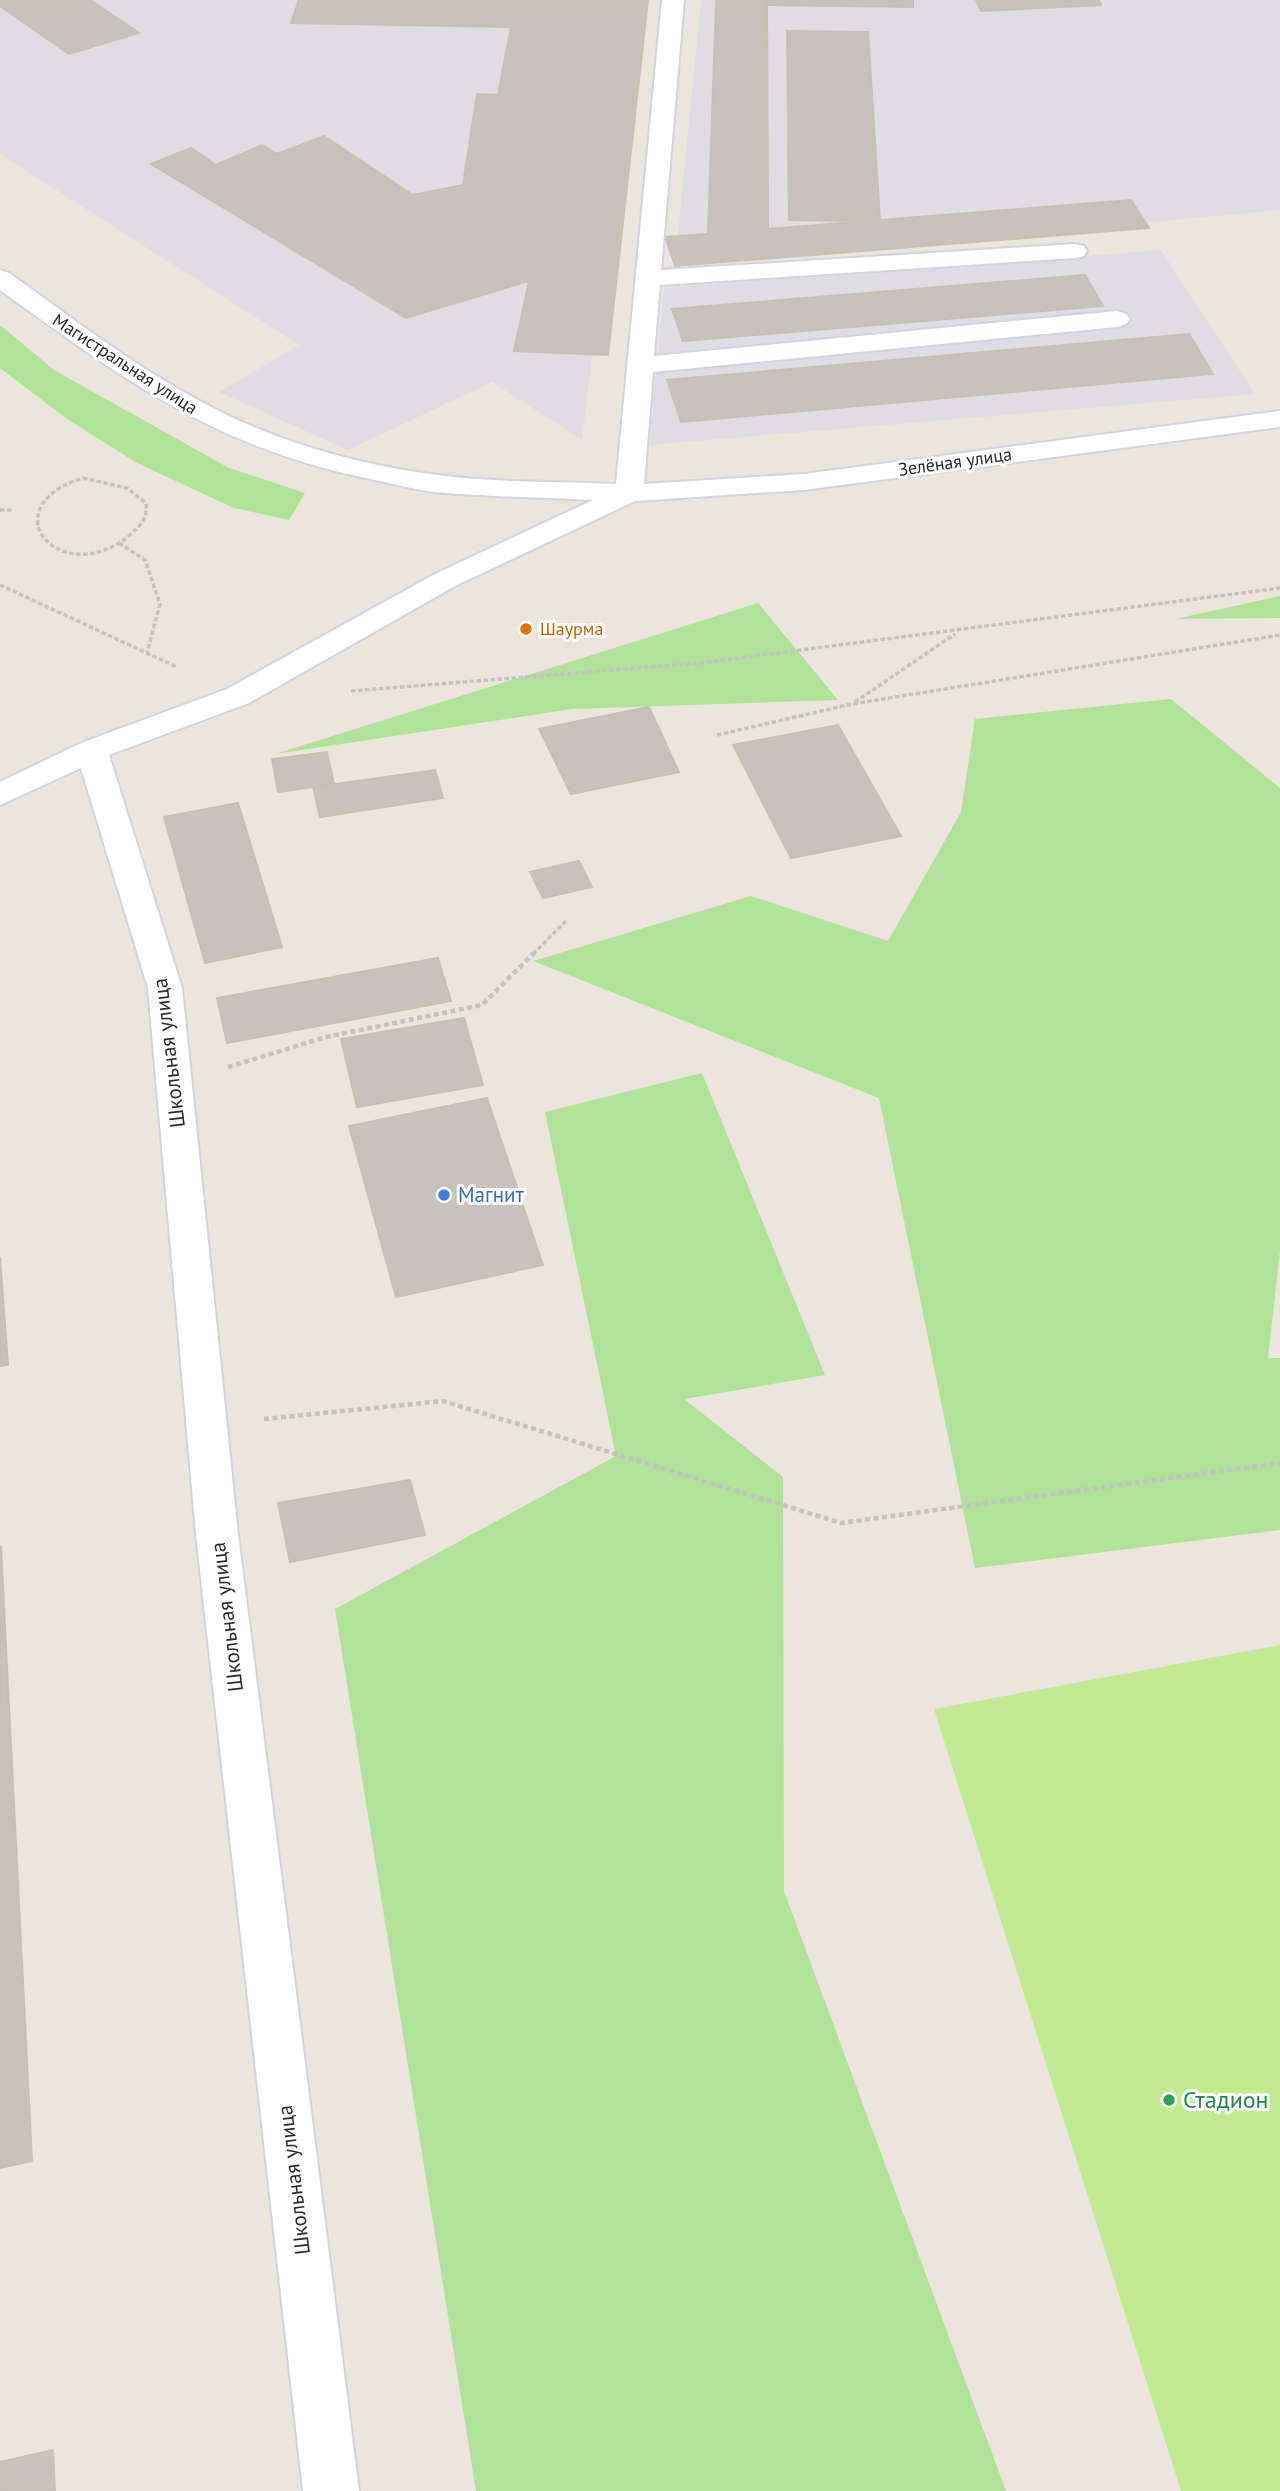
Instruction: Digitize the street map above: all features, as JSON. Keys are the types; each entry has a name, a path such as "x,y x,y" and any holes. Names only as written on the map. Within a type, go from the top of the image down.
{"street":[{"path":"0,795 92,750 238,696 445,580 629,492 673,0"},
{"path":"648,278 1075,251"},
{"name":"Магистральная улица","path":"0,278 125,368 190,407 261,440 326,461 431,483 629,492"},
{"path":"641,365 1117,319"},
{"name":"Зелёная улица","path":"629,492 804,482 1280,419"},
{"name":"Школьная улица","path":"92,750 165,988 206,1425 331,2491"}],"path":[{"path":"47,552 79,554 119,543 136,532 145,519 146,506 139,494 125,485 106,480 83,478 49,485"},
{"path":"9,522 18,504"},
{"path":"0,510 13,510"},
{"path":"119,543 145,560 160,604 147,653"},
{"path":"0,585 238,696"},
{"path":"347,691 442,686 843,649 1280,588"},
{"path":"852,705 957,633"},
{"path":"717,735 852,705 1280,635"},
{"path":"173,1084 326,1037 482,1004 567,920"},
{"path":"206,1425 443,1401 841,1523 1280,1463"}],"shaded area":[{"path":"0,0 635,0 582,440 492,382 348,450 219,392 299,345 0,154"},
{"path":"701,0 1280,0 1280,210 675,266"},
{"path":"1161,250 1255,394 649,445 664,288"}],"green space":[{"path":"0,325 54,370 229,468 305,493 289,520 234,508 137,463 67,419 0,368"},
{"path":"1280,596 1280,618 1175,619"},
{"path":"758,603 838,700 572,709 275,754"},
{"path":"1171,699 1280,788 1280,1251 1268,1358 1280,1358 1280,1530 975,1568 879,1098 533,961 751,896 888,941 961,812 975,719"},
{"path":"702,1073 825,1375 684,1399 783,1477 784,1891 1006,2491 476,2491 335,1609 616,1456 545,1112"},
{"name":"Стадион","path":"1280,1645 1280,2491 1181,2491 934,1709"}],"building":[{"path":"0,0 90,0 139,33 69,54 0,6"},
{"path":"299,0 648,0 608,355 514,351 529,281 406,318 151,164 191,148 216,165 262,145 277,154 324,136 413,195 463,185 477,94 498,95 511,27 291,23"},
{"path":"716,0 767,0 768,229 1131,200 1149,228 675,266 665,237 708,234"},
{"path":"767,0 913,0 913,7 767,5"},
{"path":"976,0 1099,0 1101,5 981,11"},
{"path":"787,31 868,32 880,221 789,220"},
{"path":"1085,275 1103,306 683,341 672,309"},
{"path":"1189,334 1213,374 681,422 667,380"},
{"path":"649,707 679,772 571,794 539,729"},
{"path":"838,725 901,836 791,858 733,745"},
{"path":"327,752 334,784 278,792 272,759"},
{"path":"435,770 443,798 320,817 313,787"},
{"path":"238,803 282,947 205,963 164,817"},
{"path":"579,861 592,887 543,898 530,872"},
{"path":"438,958 451,1001 227,1043 217,998"},
{"path":"464,1018 483,1085 357,1107 341,1039"},
{"name":"Магнит","path":"487,1098 543,1265 396,1297 349,1126"},
{"path":"0,1257 8,1365 0,1366"},
{"path":"410,1480 425,1535 290,1562 278,1503"},
{"path":"0,1547 32,2161 0,2168"},
{"path":"53,2450 55,2491 0,2491 0,2462"}],"place":[{"name":"Шаурма","path":"526,629"},
{"name":"Магнит","path":"444,1195"},
{"name":"Стадион","path":"1169,2100"}]}
